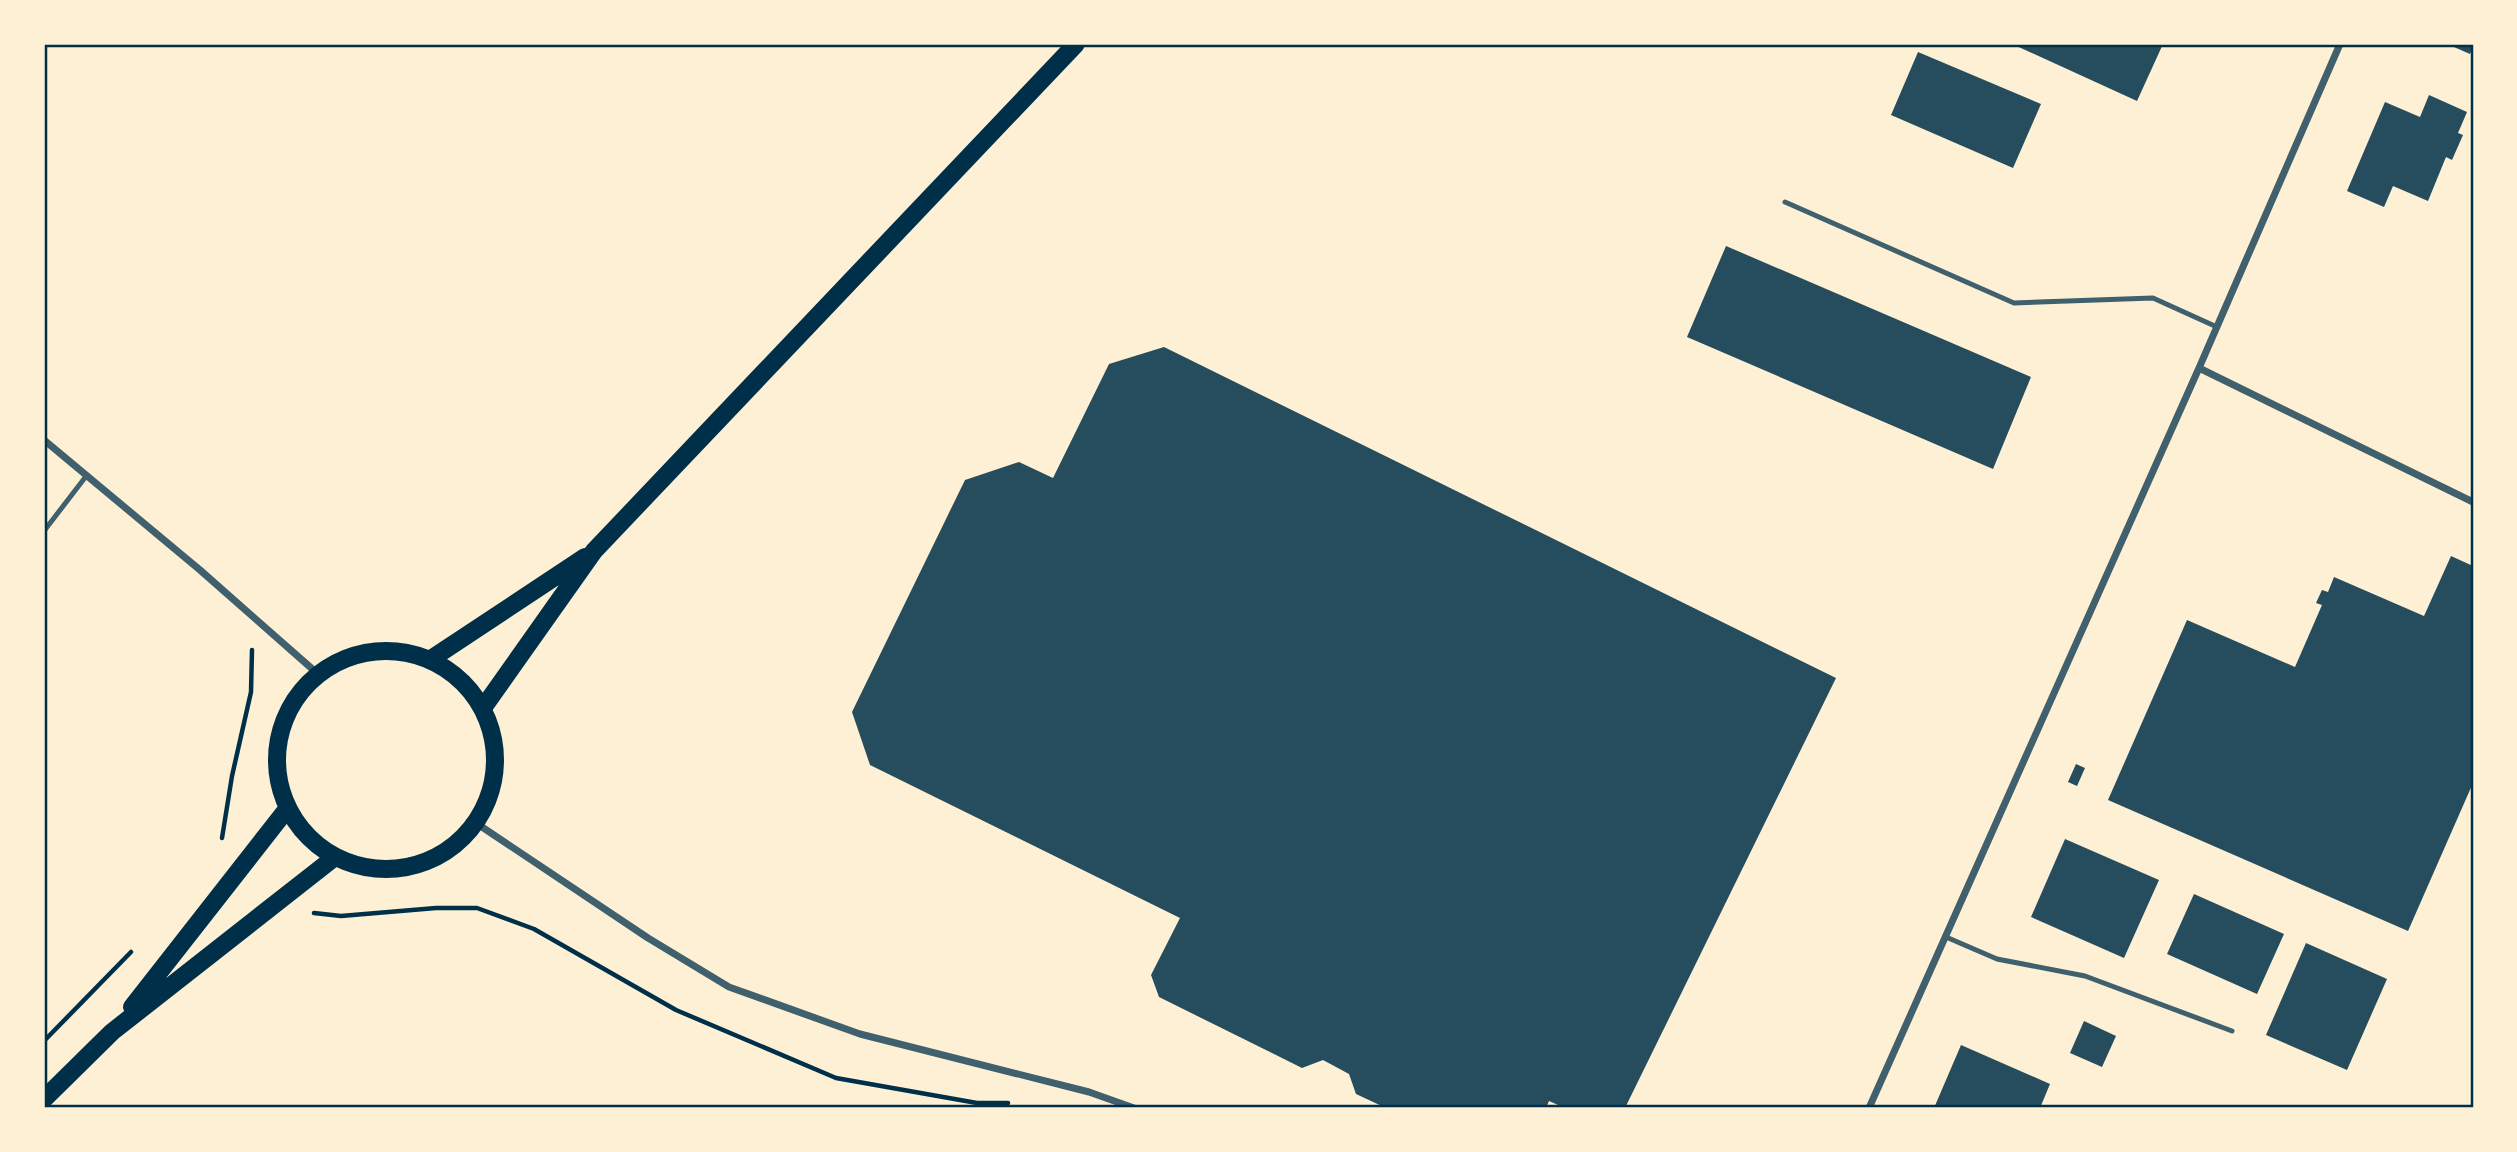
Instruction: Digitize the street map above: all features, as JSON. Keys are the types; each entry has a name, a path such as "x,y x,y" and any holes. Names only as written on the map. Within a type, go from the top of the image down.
{"main road":[{"path":"483,708 594,551 1076,44"},
{"path":"431,659 594,551"},
{"path":"384,650 413,653 431,659 462,681 483,708 490,724 495,750 495,775 488,800 476,823 450,849 419,865 395,870 371,869 335,857 308,836 287,809 280,787 276,759 280,731 291,705 318,674 330,665 357,654 384,650"},
{"path":"112,1032 287,809"},
{"path":"44,1099 112,1032 335,857"}],"street":[{"path":"1870,1108 2200,368 2340,44"},
{"path":"2200,368 2473,502"},
{"path":"44,440 318,674"},
{"path":"476,823 648,938 729,987 860,1034 1089,1092 1134,1108"}],"lane":[{"path":"1785,202 2014,303 2153,298 2217,327"},
{"path":"44,531 87,475"},
{"path":"1946,937 1997,959 2085,976 2232,1031"}],"path":[{"path":"246,862 222,839 232,776 251,692 254,617"},
{"path":"282,897 303,911 341,916 436,908 477,908 534,929 676,1010 836,1079 977,1103 1008,1103"},
{"path":"44,1041 136,947"}],"building":[{"path":"2012,44 2163,44 2137,101"},
{"path":"2447,44 2473,44 2473,46 2470,54"},
{"path":"1918,52 2041,104 2013,168 1891,115"},
{"path":"2429,95 2467,112 2458,133 2463,135 2452,160 2446,157 2428,201 2393,186 2384,207 2347,191 2385,102 2420,117"},
{"path":"1726,246 2031,377 1993,469 1687,337"},
{"path":"1164,347 1836,678 1625,1108 1565,1108 1549,1101 1546,1108 1386,1108 1356,1094 1349,1074 1323,1060 1302,1068 1159,997 1151,975 1180,918 870,765 852,712 965,480 1019,462 1053,478 1109,364"},
{"path":"2451,556 2473,566 2473,783 2408,931 2108,800 2187,620 2295,667 2322,605 2316,603 2322,590 2328,592 2334,577 2424,616"},
{"path":"2076,764 2085,768 2077,786 2068,782"},
{"path":"2065,839 2159,880 2124,958 2031,917"},
{"path":"2194,894 2284,934 2257,994 2167,954"},
{"path":"2306,943 2387,979 2347,1070 2266,1035"},
{"path":"2084,1021 2116,1036 2102,1067 2070,1053"},
{"path":"1961,1045 2050,1084 2040,1108 1934,1108"}]}
